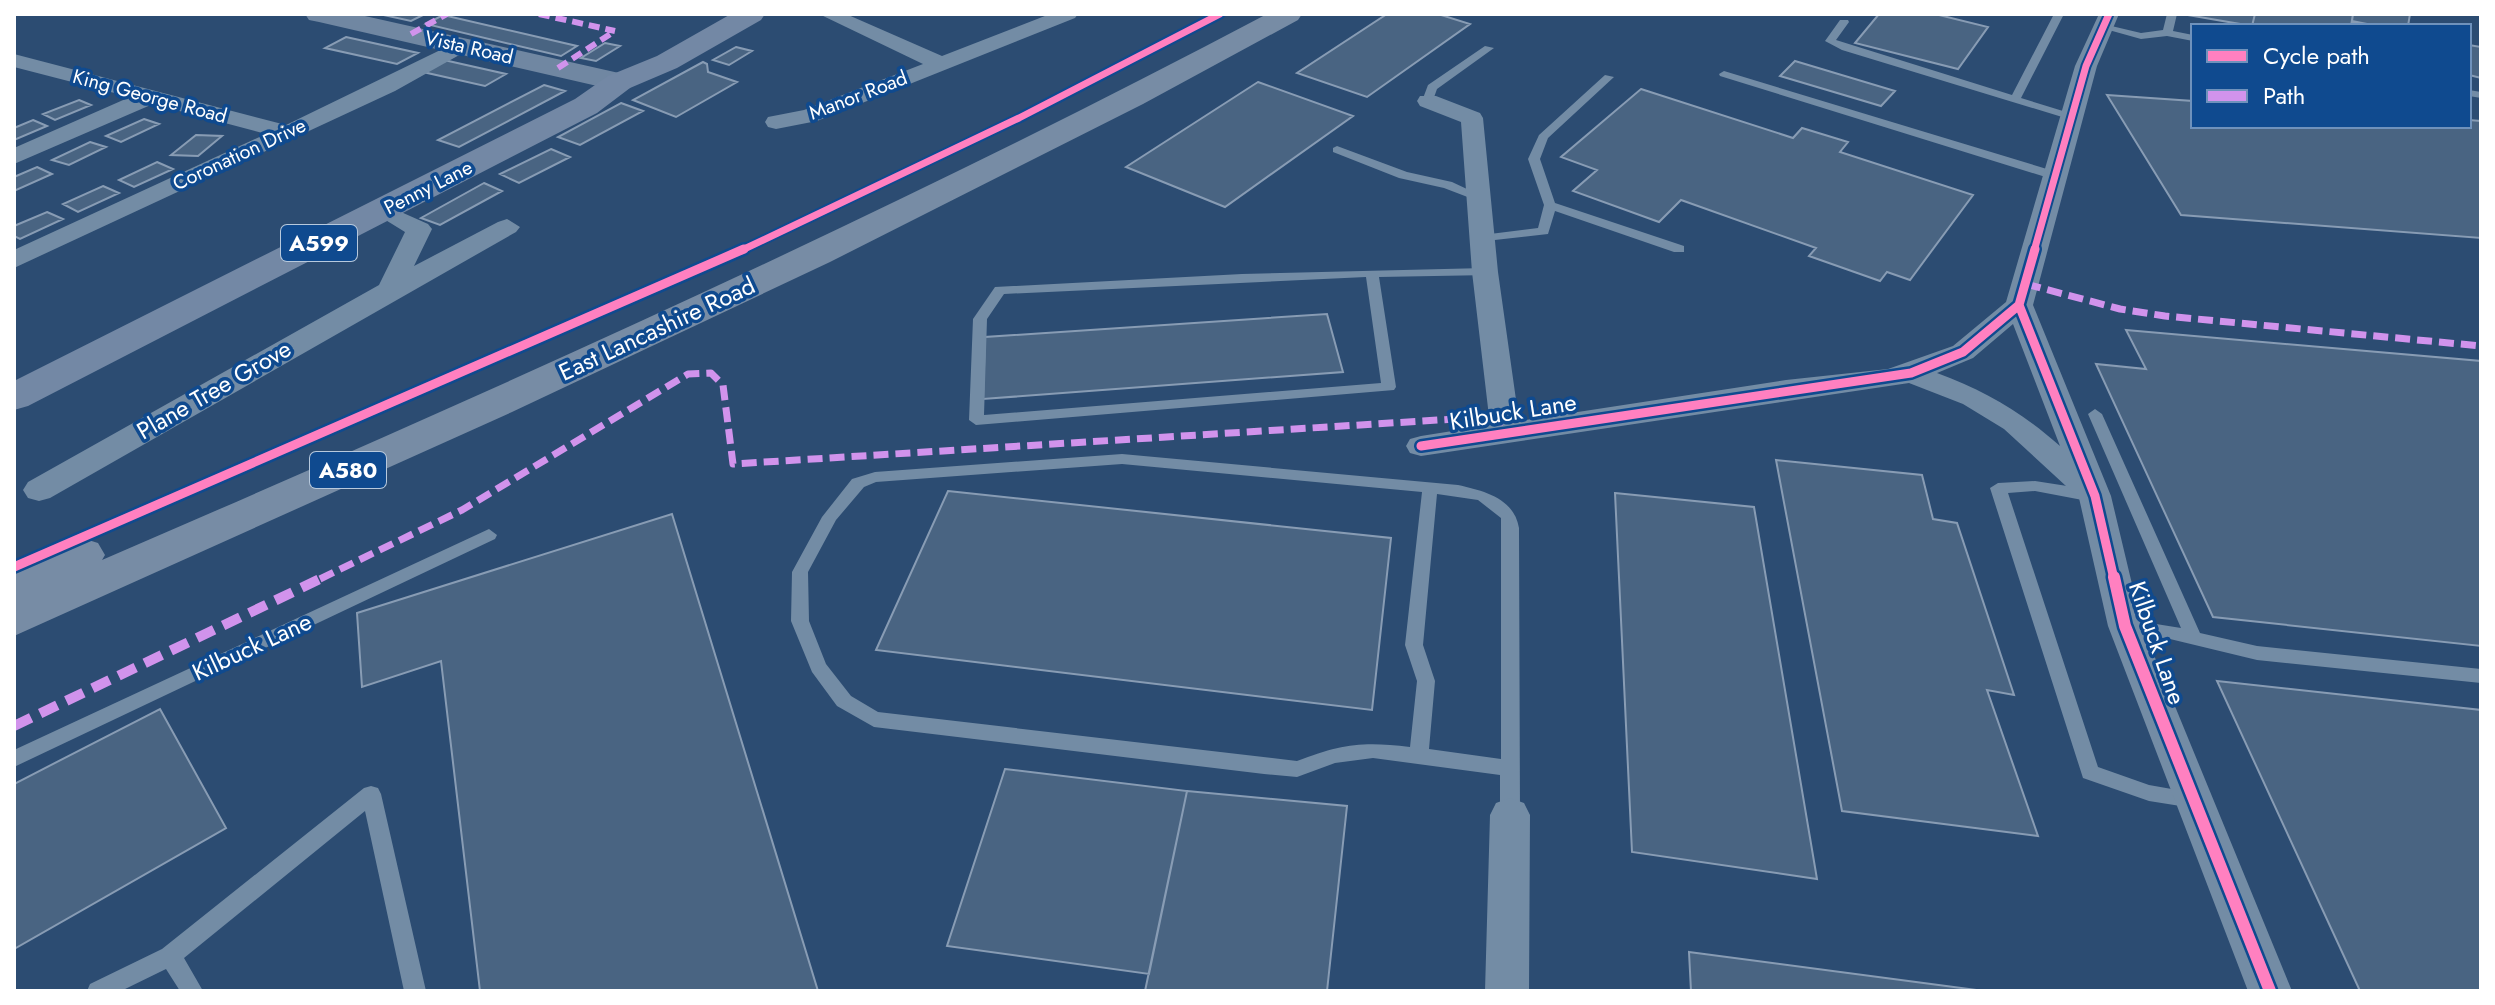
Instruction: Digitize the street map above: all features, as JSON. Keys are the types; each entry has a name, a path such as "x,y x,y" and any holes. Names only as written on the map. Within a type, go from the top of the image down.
{"highway":[{"name":"East Lancashire Road","path":"740,278 1247,14"},
{"name":"East Lancashire Road","path":"14,618 740,278 1021,155 1288,14"},
{"name":"East Lancashire Road","path":"14,584 682,305"}],"main road":[{"name":"Vista Road","path":"319,14 619,82"},
{"name":"Penny Lane","path":"14,397 586,106 619,82 667,62 751,14"}],"street":[{"name":"Manor Road","path":"829,14 939,63"},
{"name":"Manor Road","path":"776,122 809,116 939,63 1032,19 1068,14"},
{"path":"2019,305 2086,66 2106,21"},
{"name":"Coronation Drive","path":"14,260 387,86 463,45"},
{"name":"King George Road","path":"16,62 287,132"},
{"path":"14,157 152,96"},
{"name":"Kilbuck Lane","path":"1428,101 1472,118 1485,272 1506,433"},
{"path":"383,211 419,229 390,290"},
{"name":"Plane Tree Grove","path":"39,490 507,227"},
{"name":"Kilbuck Lane","path":"1421,446 1911,373 1963,352 2019,305 2095,496 2125,626 2270,991"},
{"name":"Kilbuck Lane","path":"1911,373 1973,397 2015,422 2095,496"},
{"path":"1507,991 1510,815"}],"lane":[{"path":"2015,99 2059,14"},
{"path":"2167,33 2172,14"},
{"path":"2106,21 2141,36 2167,33 2191,38"},
{"path":"1844,22 1830,41 1888,62 2072,117"},
{"path":"1428,101 1432,87 1489,48"},
{"path":"1724,74 2056,176"},
{"path":"1482,239 1544,231 1550,205 1534,159 1543,137 1609,77"},
{"path":"1337,150 1403,175 1448,185 1478,197"},
{"path":"1550,205 1679,249"},
{"path":"1372,273 1389,387 976,420 980,319 1000,290 1372,273 1485,272"},
{"path":"2095,414 2194,638"},
{"path":"1510,768 1373,750 1334,755 1297,769 874,719 844,701 818,667 800,621 800,572 830,517 858,483 875,477 1122,459 1430,487 1483,496 1509,515 1510,768 1510,815"},
{"path":"2095,496 2035,486 1998,488 2090,772 2149,793 2194,800"},
{"path":"1419,755 1426,681 1414,645 1430,487"},
{"name":"Kilbuck Lane","path":"14,759 489,535"},
{"path":"2125,626 2257,653 2481,676"},
{"path":"98,991 170,956 371,794 415,991"},
{"path":"170,956 192,991"}],"building":[{"path":"379,14 425,14 411,21"},
{"path":"1387,14 1438,14 1470,24 1367,97 1297,73"},
{"path":"1879,14 1935,14 1988,27 1958,69 1855,43"},
{"path":"2182,14 2255,14 2252,24"},
{"path":"2255,14 2353,14 2351,24 2252,24"},
{"path":"2353,14 2410,14 2408,24 2352,21"},
{"path":"443,15 577,46 561,56 426,24"},
{"path":"346,37 418,53 397,64 325,48"},
{"path":"605,43 620,46 596,61 581,58"},
{"path":"2471,45 2481,47 2481,78 2471,76"},
{"path":"736,47 752,51 729,65 713,60"},
{"path":"444,60 506,74 485,86 423,72"},
{"path":"1795,61 1895,91 1881,106 1780,76"},
{"path":"703,62 707,64 708,72 737,82 676,117 633,100"},
{"path":"1258,82 1353,116 1225,207 1126,167"},
{"path":"544,85 565,91 459,147 438,140"},
{"path":"1641,89 1793,138 1802,128 1848,142 1840,152 1973,195 1910,280 1887,272 1880,281 1809,256 1816,248 1681,200 1659,222 1573,191 1597,170 1561,157"},
{"path":"2107,95 2191,101 2191,128 2471,128 2471,120 2481,121 2481,238 2181,215"},
{"path":"79,100 91,105 55,120 43,114"},
{"path":"621,103 643,111 580,145 558,137"},
{"path":"144,119 159,124 121,142 106,136"},
{"path":"33,120 47,126 14,140 14,128"},
{"path":"196,135 222,136 198,156 171,155"},
{"path":"90,142 106,147 69,165 52,160"},
{"path":"551,149 570,157 519,183 500,174"},
{"path":"157,162 173,169 134,187 119,180"},
{"path":"37,167 52,174 14,191 14,177"},
{"path":"484,183 502,191 440,225 421,218"},
{"path":"103,186 119,193 78,212 63,204"},
{"path":"47,212 63,219 20,239 14,236 14,226"},
{"path":"1327,314 1343,372 983,399 985,337"},
{"path":"2126,330 2481,361 2481,646 2213,617 2096,364 2146,369"},
{"path":"1776,460 1922,475 1933,519 1957,523 2014,695 1987,690 2038,836 1842,811"},
{"path":"948,491 1391,538 1372,710 876,650"},
{"path":"1615,493 1754,507 1817,879 1632,852"},
{"path":"672,514 818,991 480,991 441,661 362,687 357,613"},
{"path":"2217,681 2481,710 2481,991 2360,991"},
{"path":"160,709 226,828 14,949 14,784"},
{"path":"1005,769 1187,791 1149,974 947,946"},
{"path":"1187,791 1347,806 1327,991 1145,991"},
{"path":"1689,952 1984,991 1691,991"}],"marked path":[{"path":"411,34 447,14"},
{"path":"539,14 615,31"},
{"path":"558,68 615,31"},
{"path":"2026,284 2120,309 2165,316 2481,346"},
{"path":"14,726 462,510 688,374 711,373 723,385 733,464 1455,419 1505,422"}],"cycle path":[{"path":"14,567 743,250 1019,118 1220,14"},
{"path":"1421,446 1786,389 1888,378 1911,373 1963,352 2019,305 2086,66 2109,14"},
{"path":"2019,305 2095,496 2125,626 2270,991"}]}
